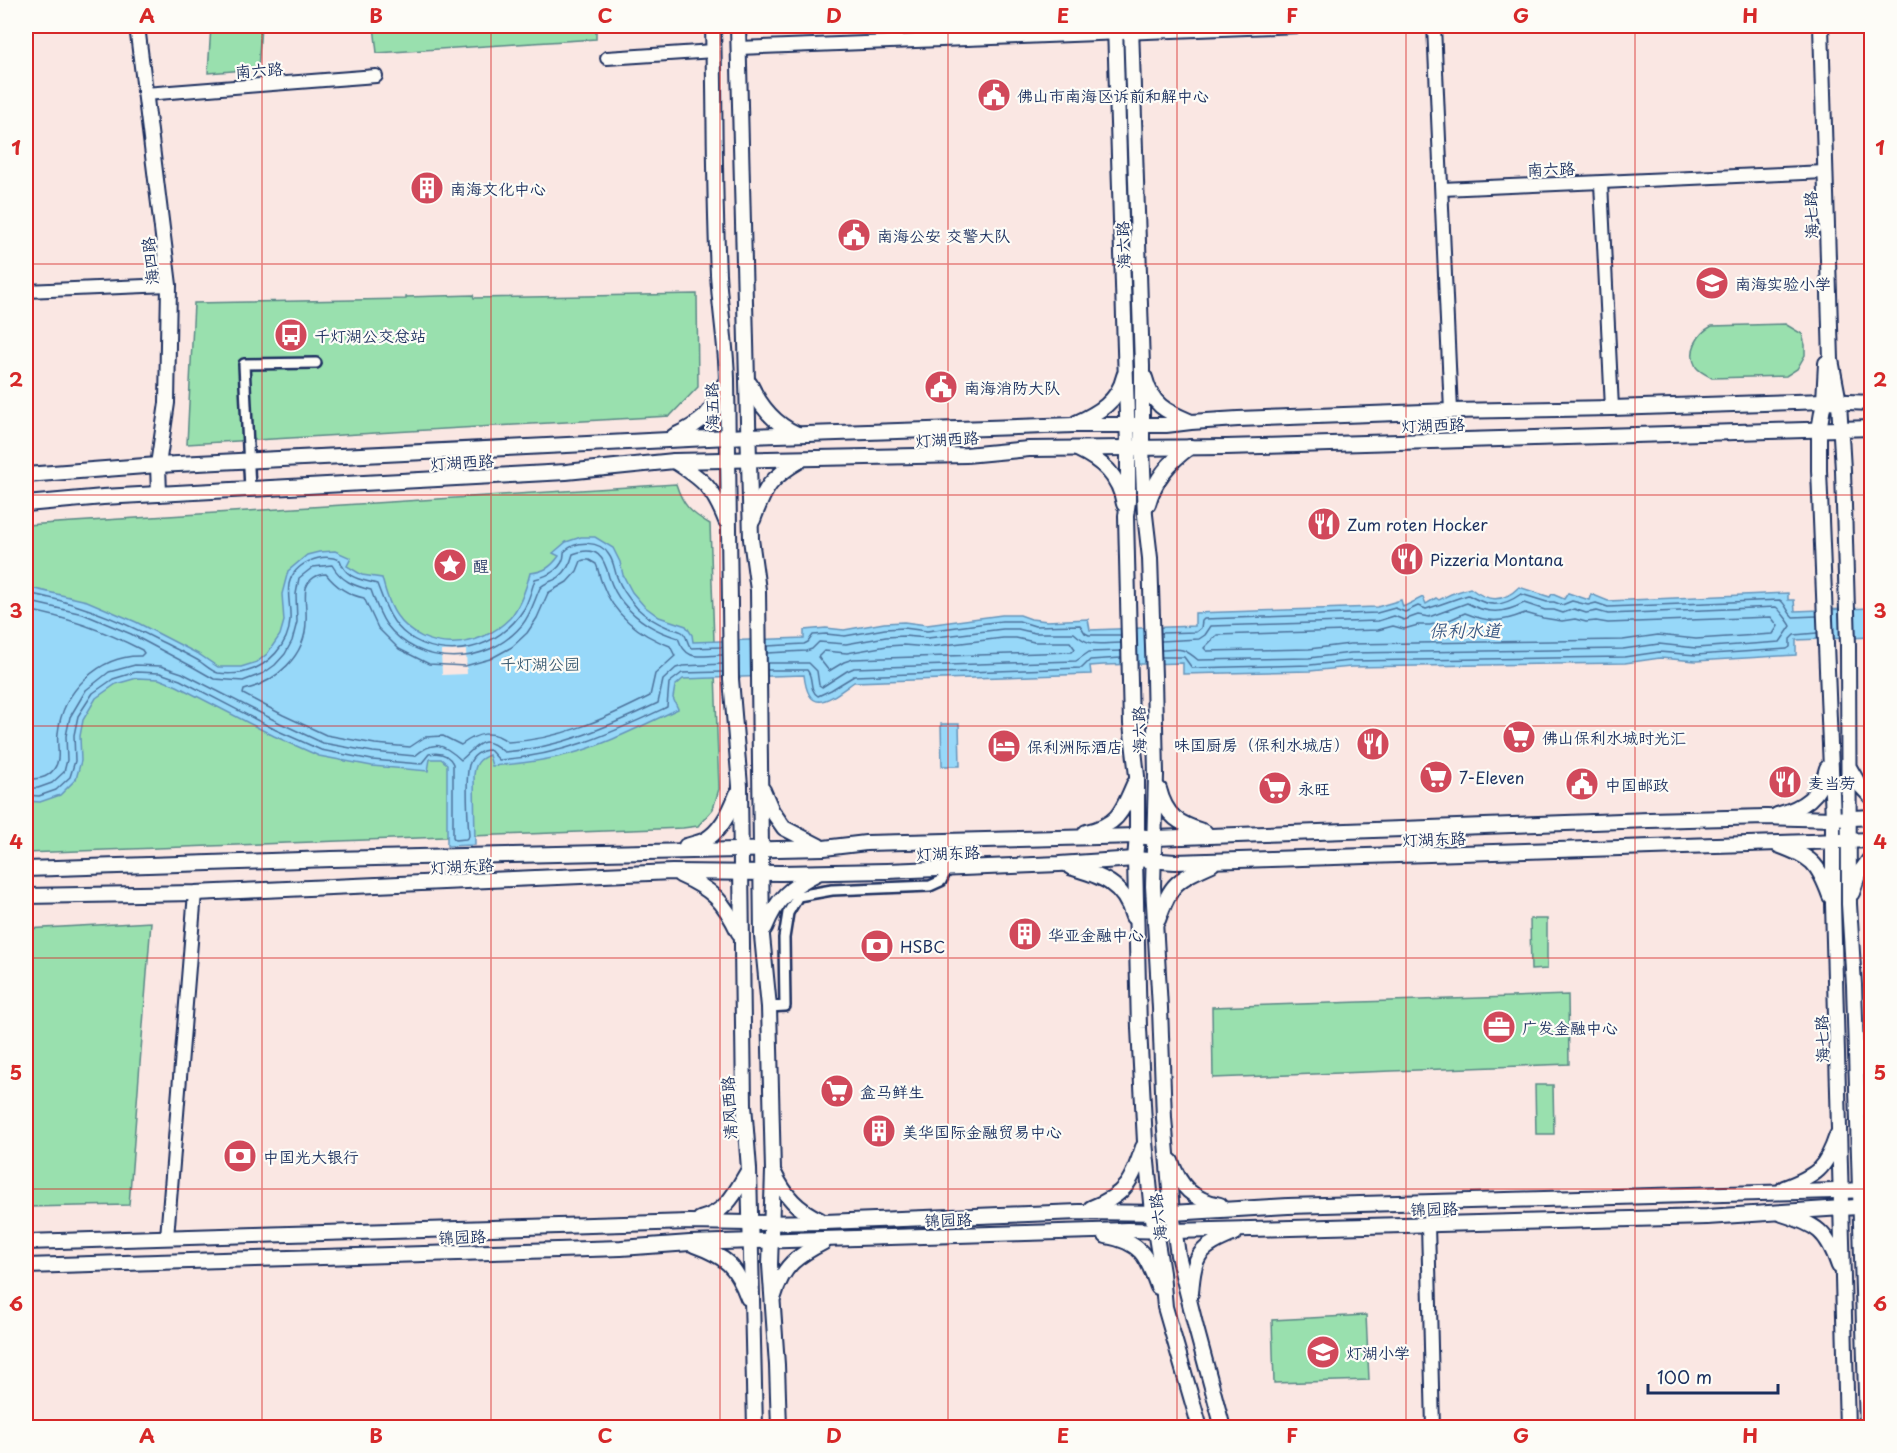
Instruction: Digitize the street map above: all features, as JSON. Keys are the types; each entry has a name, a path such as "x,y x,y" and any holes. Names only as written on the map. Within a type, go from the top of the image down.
{"main road":[{"name":"海四路","path":"137,26 169,285 166,403 158,465 159,494"},
{"name":"海五路","path":"713,26 718,272 727,347 728,379 730,680 740,786"},
{"path":"738,26 750,528 758,590 759,626 762,936 770,1007 773,1171 770,1242 779,1428"},
{"name":"海七路","path":"1819,26 1831,360 1839,402 1841,429 1848,646 1849,766"},
{"name":"海六路","path":"1115,29 1126,365 1150,558 1156,775 1153,886 1166,1145 1178,1255 1223,1428"},
{"name":"海六路","path":"1131,29 1142,366 1134,425"},
{"name":"海七路","path":"1824,172 1826,358 1820,430 1823,596 1833,819 1833,904 1847,1428"},
{"path":"1074,425 1101,411 1114,399 1122,386 1126,365"},
{"path":"1142,366 1148,389 1153,398 1162,408 1191,422"},
{"path":"668,439 698,425 717,400 728,379"},
{"path":"748,379 756,399 768,415 785,429 798,435"},
{"name":"灯湖西路","path":"26,475 158,465 668,439 1074,425 1166,425 1451,411 1824,401 1872,403"},
{"name":"灯湖西路","path":"26,504 103,497 566,472 674,461 801,460 966,455 1029,449 1190,447 1872,428"},
{"name":"海六路","path":"1135,447 1126,516 1131,724 1137,776 1135,859 1144,1142 1162,1273 1164,1307 1200,1428"},
{"path":"1145,515 1152,490 1161,475 1190,447"},
{"path":"1075,448 1100,461 1109,471 1118,484 1126,516"},
{"path":"750,528 762,495 770,483 782,471 801,460"},
{"path":"674,461 707,485 718,500 729,530"},
{"path":"1766,817 1789,812 1811,800 1822,784 1830,754"},
{"path":"1849,766 1858,783 1872,798"},
{"path":"1849,766 1849,904 1858,1125 1866,1190 1862,1280 1868,1428"},
{"path":"1156,775 1162,801 1169,814 1180,823 1216,836"},
{"path":"1059,838 1101,829 1113,823 1127,800 1137,776"},
{"path":"761,784 772,811 784,828 824,848"},
{"path":"672,850 705,840 732,806 740,786"},
{"name":"清风西路","path":"740,786 744,1104 749,1169 754,1428"},
{"name":"灯湖东路","path":"26,869 672,850 824,848 866,843 1137,836 1155,838 1625,820 1872,817"},
{"path":"1090,862 1098,848 1091,838"},
{"name":"灯湖东路","path":"26,897 195,893 672,872 761,873 947,869 1135,859 1218,861 1872,840"},
{"path":"1773,843 1796,852 1815,864 1833,904"},
{"path":"1849,904 1858,875 1872,856"},
{"path":"1155,928 1167,896 1176,883 1190,873 1218,861"},
{"path":"1059,864 1108,880 1130,904 1137,930"},
{"path":"762,936 771,912 779,900 797,884 823,871"},
{"path":"672,872 700,883 714,895 728,910 741,936"},
{"path":"1773,1192 1801,1182 1815,1173 1826,1161 1840,1124"},
{"path":"1858,1125 1872,1166"},
{"path":"1079,1212 1105,1203 1126,1188 1132,1179 1144,1142"},
{"path":"1166,1145 1173,1168 1181,1183 1192,1195 1206,1202 1243,1209"},
{"path":"26,1242 689,1222 713,1215 729,1203 749,1169"},
{"path":"773,1171 782,1189 795,1205 808,1215 825,1222"},
{"name":"锦园路","path":"689,1222 750,1224 1079,1212 1172,1213 1866,1190"},
{"name":"锦园路","path":"26,1266 621,1248 690,1243 1707,1217 1865,1206"},
{"path":"1774,1211 1801,1220 1815,1227 1825,1236 1832,1246 1843,1280"},
{"path":"1190,1307 1193,1273 1196,1260 1203,1249 1215,1241 1245,1229"},
{"path":"1080,1232 1120,1239 1140,1250 1149,1262 1164,1307"},
{"path":"1862,1280 1872,1238"},
{"path":"772,1304 785,1271 797,1257 828,1239"},
{"path":"690,1243 709,1250 732,1266 741,1280 752,1309"}],"street":[{"path":"738,48 1115,29 1299,26"},
{"path":"1434,26 1451,411"},
{"path":"607,58 714,51"},
{"name":"南六路","path":"145,94 376,76"},
{"name":"南六路","path":"1442,189 1824,172"},
{"path":"1601,183 1612,408"},
{"path":"26,291 169,285"},
{"path":"250,489 244,364 315,363"},
{"path":"770,1007 785,1006 784,938 788,913 798,897 831,890 930,886 940,881 947,869"},
{"path":"167,1237 195,893"},
{"path":"1428,1224 1433,1428"}],"green space":[{"path":"211,26 261,26 258,69 208,73"},
{"path":"374,26 596,26 596,39 377,53"},
{"path":"697,294 698,387 670,416 187,444 194,303 406,299 406,297 473,295 474,298"},
{"path":"1785,324 1802,334 1805,345 1805,355 1797,369 1786,376 1712,378 1696,367 1693,355 1695,343 1702,333 1712,326"},
{"name":"千灯湖公园","path":"676,484 689,508 710,524 719,789 713,809 698,826 26,853 26,525"},
{"path":"1530,919 1547,919 1547,969 1531,970"},
{"path":"151,922 129,1205 26,1207 26,929"},
{"path":"1568,995 1569,1064 1213,1078 1212,1007"},
{"path":"1535,1085 1553,1085 1554,1134 1536,1134"},
{"path":"1366,1315 1369,1380 1274,1383 1272,1320"}],"water":[{"name":"保利水道","path":"581,537 595,537 613,548 632,592 644,606 659,617 686,626 692,635 693,642 804,638 804,630 826,628 844,630 904,622 927,625 1002,615 1020,615 1047,621 1088,619 1090,630 1195,626 1195,613 1377,607 1401,600 1403,607 1423,597 1426,604 1436,598 1439,600 1470,588 1489,598 1501,598 1519,587 1550,597 1552,594 1564,599 1568,593 1589,600 1591,594 1608,601 1788,593 1788,600 1794,600 1795,611 1871,608 1872,637 1796,640 1796,655 1696,661 1660,658 1625,663 1351,667 1310,671 1183,674 1183,663 1103,665 1090,666 1091,674 854,682 822,701 816,701 811,697 804,675 683,679 675,686 673,698 678,709 598,745 560,756 521,763 492,766 489,755 483,758 478,762 474,775 475,845 447,846 447,764 441,759 430,759 428,771 372,766 319,756 274,736 177,686 159,679 137,678 116,684 96,698 83,720 80,736 81,761 76,779 60,795 40,802 26,801 26,587 87,601 136,622 200,655 218,667 241,667 257,662 267,654 280,635 284,621 282,594 288,571 307,555 335,551 351,558 347,566 362,575 382,578 392,607 409,628 422,637 437,642 452,643 483,637 497,629 510,618 517,608 530,573 547,568 559,556 553,553 566,542"},
{"path":"941,724 959,724 960,766 942,766"}],"pier":[{"path":"466,650 467,674 442,675 441,651"}],"place":[{"name":"佛山市南海区诉前和解中心","path":"994,95"},
{"name":"南海文化中心","path":"427,188"},
{"name":"南海公安 交警大队","path":"854,235"},
{"name":"南海实验小学","path":"1712,283"},
{"name":"千灯湖公交总站","path":"291,335"},
{"name":"南海消防大队","path":"941,387"},
{"name":"Zum roten Hocker","path":"1324,524"},
{"name":"Pizzeria Montana","path":"1407,559"},
{"name":"醒","path":"450,565"},
{"name":"佛山保利水城时光汇","path":"1519,737"},
{"name":"味国厨房（保利水城店）","path":"1373,744"},
{"name":"保利洲际酒店","path":"1004,746"},
{"name":"7-Eleven","path":"1436,777"},
{"name":"麦当劳","path":"1785,782"},
{"name":"中国邮政","path":"1582,784"},
{"name":"永旺","path":"1275,788"},
{"name":"华亚金融中心","path":"1025,934"},
{"name":"HSBC","path":"877,946"},
{"name":"广发金融中心","path":"1499,1027"},
{"name":"盒马鲜生","path":"837,1091"},
{"name":"美华国际金融贸易中心","path":"879,1131"},
{"name":"中国光大银行","path":"240,1156"},
{"name":"灯湖小学","path":"1323,1352"}]}
